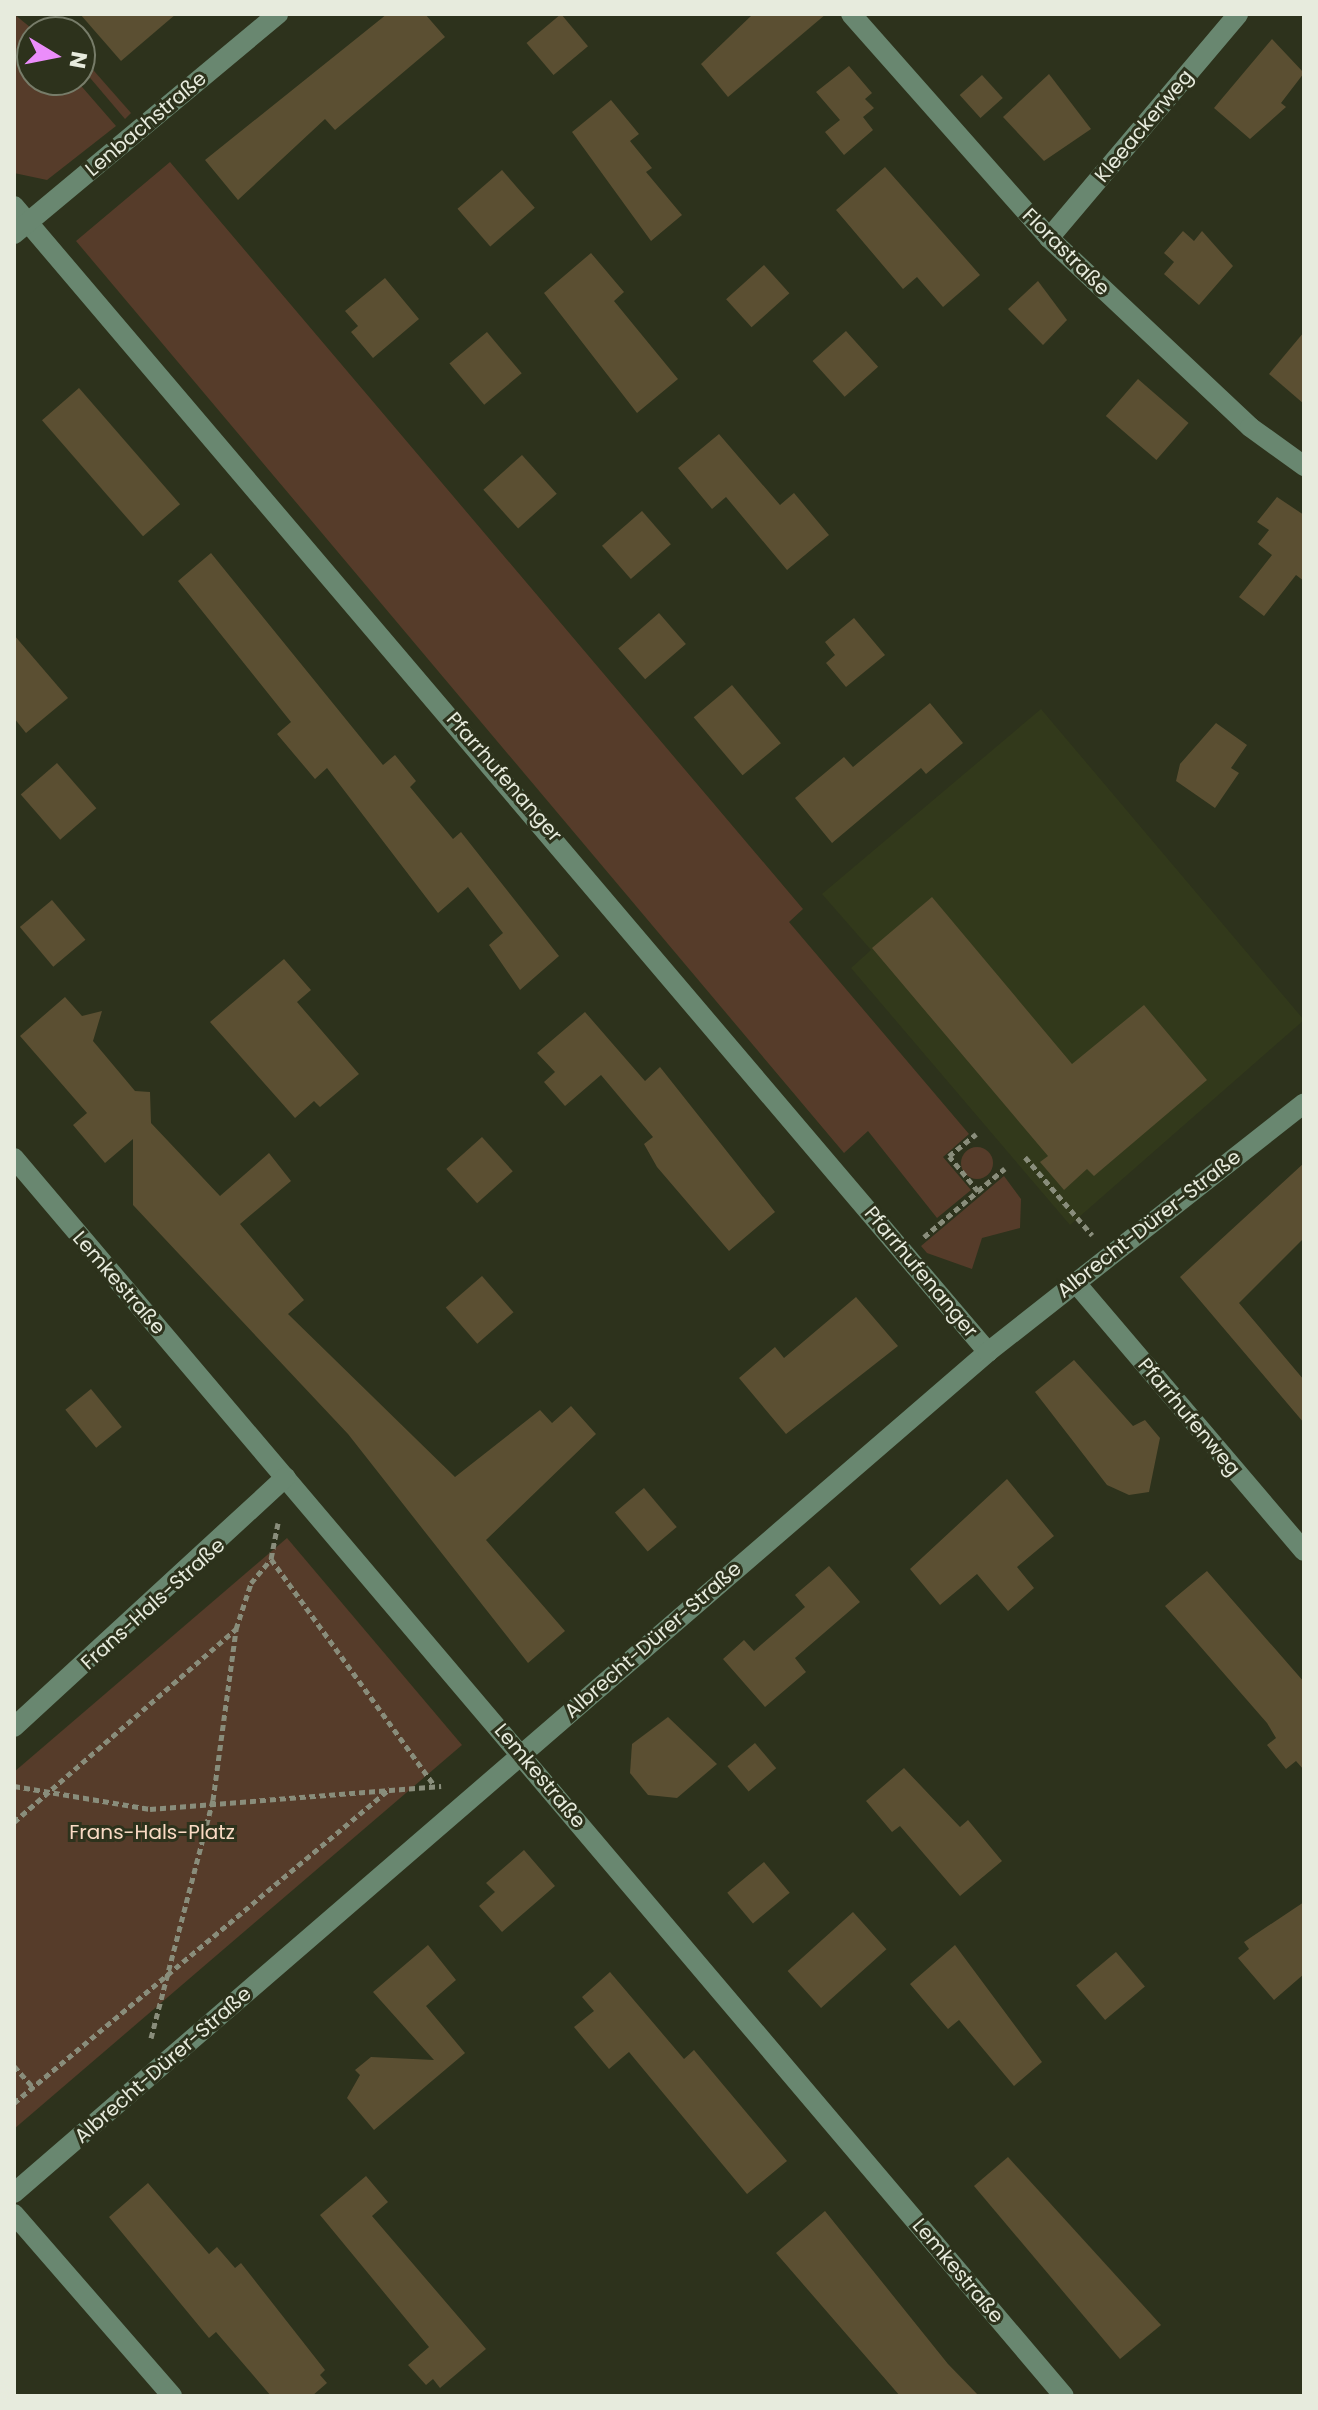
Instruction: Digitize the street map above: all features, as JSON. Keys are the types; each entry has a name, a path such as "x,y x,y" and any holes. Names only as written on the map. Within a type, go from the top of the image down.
{"street":[{"name":"Lenbachstraße","path":"21,228 278,14"},
{"name":"Florastraße","path":"851,14 1049,238 1250,427 1304,466"},
{"name":"Kleeackerweg","path":"1049,238 1238,14"},
{"name":"Pfarrhufenanger","path":"14,206 21,228 988,1352"},
{"name":"Albrecht-Dürer-Straße","path":"14,2193 988,1352 1304,1103"},
{"name":"Lemkestraße","path":"14,1158 1064,2396"},
{"name":"Pfarrhufenweg","path":"1075,1282 1304,1551"},
{"name":"Frans-Hals-Straße","path":"14,1727 286,1477"},
{"path":"14,2214 172,2396"}],"path":[{"path":"976,1134 949,1156 978,1191"},
{"path":"1025,1157 1109,1254"},
{"path":"905,1253 1005,1168"},
{"path":"149,2043 213,1800 236,1629 251,1583 271,1559 286,1477"},
{"path":"271,1559 434,1785"},
{"path":"14,1822 41,1795 236,1629"},
{"path":"14,1786 41,1795 150,1809 213,1800 434,1785 478,1791"},
{"path":"14,2103 171,1968 390,1789"},
{"path":"14,2066 32,2086"}],"shaded area":[{"path":"1041,709 1304,1020 1070,1225 851,968 871,950 822,894"}],"green space":[{"path":"14,14 16,96 90,96 116,126 47,180 14,173"},
{"path":"96,73 131,113 125,119 96,85"},
{"path":"170,162 803,909 789,922 969,1134 943,1157 971,1190 937,1218 868,1131 844,1153 76,241"},
{"path":"977,1147 989,1151 993,1163 989,1175 977,1179 965,1175 961,1163 965,1151"},
{"path":"1004,1176 1021,1199 1020,1228 982,1238 972,1269 927,1253 921,1246"},
{"name":"Frans-Hals-Platz","path":"287,1538 462,1745 14,2129 14,1772"}],"building":[{"path":"80,14 176,14 121,61 96,32 96,16"},
{"path":"387,14 425,14 445,37 335,130 325,119 238,200 205,160"},
{"path":"561,14 588,46 554,75 527,43"},
{"path":"753,14 826,14 728,97 701,64"},
{"path":"1272,39 1304,73 1281,103 1286,107 1250,139 1214,108"},
{"path":"849,66 872,93 865,99 874,108 863,117 873,130 844,155 825,132 840,120 816,92"},
{"path":"1049,74 1091,129 1044,161 1003,117"},
{"path":"982,75 1003,98 980,118 960,95"},
{"path":"611,100 639,134 630,141 652,168 646,172 682,215 651,241 572,132"},
{"path":"885,167 980,275 943,307 917,277 903,289 836,210"},
{"path":"502,170 535,208 490,246 457,209"},
{"path":"1183,231 1194,241 1202,231 1233,266 1199,305 1164,274 1174,262 1164,253"},
{"path":"591,253 624,292 614,301 678,379 637,413 544,293"},
{"path":"764,265 789,293 752,327 726,299"},
{"path":"385,278 419,319 373,358 351,332 358,326 345,311"},
{"path":"1038,281 1067,320 1043,345 1008,309"},
{"path":"846,331 878,367 845,397 813,361"},
{"path":"487,332 522,373 484,405 449,363"},
{"path":"1304,332 1304,404 1269,374"},
{"path":"1138,379 1189,423 1156,460 1106,416"},
{"path":"79,388 180,504 143,536 42,420"},
{"path":"719,434 780,505 794,493 829,535 787,570 726,497 712,509 678,468"},
{"path":"522,455 557,494 518,528 483,490"},
{"path":"1277,497 1304,515 1304,581 1296,575 1264,616 1239,597 1272,555 1258,544 1269,530 1257,522"},
{"path":"642,511 671,544 631,579 602,546"},
{"path":"211,553 383,765 395,755 416,781 410,787 453,839 461,832 559,956 520,990 489,945 503,933 468,887 438,913 327,768 315,779 277,734 291,722 178,581"},
{"path":"659,613 686,644 645,679 618,648"},
{"path":"854,618 885,655 846,687 826,663 835,655 825,642"},
{"path":"14,635 68,698 26,733 14,718"},
{"path":"732,685 781,743 743,775 694,717"},
{"path":"930,703 963,743 926,774 921,768 832,843 795,798 844,757 853,767"},
{"path":"1216,723 1247,745 1231,768 1239,773 1215,808 1176,781 1180,764"},
{"path":"57,763 96,808 60,840 21,794"},
{"path":"932,897 1072,1064 1144,1005 1207,1080 1094,1176 1087,1169 1064,1190 1040,1162 1048,1156 872,948"},
{"path":"52,900 85,940 53,967 20,927"},
{"path":"284,959 311,990 297,1002 359,1074 320,1107 314,1101 295,1118 210,1022"},
{"path":"65,997 82,1016 102,1011 93,1041 135,1091 150,1092 151,1123 220,1196 269,1153 291,1181 240,1224 304,1300 288,1314 455,1477 540,1410 552,1423 571,1406 596,1434 486,1540 565,1631 528,1663 348,1434 133,1205 133,1139 105,1163 73,1125 87,1113 20,1036"},
{"path":"585,1012 645,1081 660,1067 775,1212 729,1251 657,1167 644,1144 653,1137 601,1075 565,1106 544,1082 555,1072 537,1053"},
{"path":"482,1137 513,1171 477,1203 446,1169"},
{"path":"1304,1163 1304,1238 1239,1303 1304,1380 1304,1423 1180,1277"},
{"path":"482,1276 513,1312 477,1344 446,1307"},
{"path":"856,1297 898,1346 786,1434 739,1378 775,1347 784,1358"},
{"path":"1074,1360 1133,1426 1145,1420 1160,1438 1149,1492 1129,1495 1107,1485 1035,1392"},
{"path":"91,1389 122,1427 96,1448 65,1410"},
{"path":"1007,1479 1054,1536 1017,1567 1034,1588 1008,1611 977,1574 940,1605 910,1569"},
{"path":"644,1488 677,1527 648,1551 615,1512"},
{"path":"829,1566 860,1602 795,1658 806,1672 765,1707 723,1659 744,1640 754,1651 805,1607 795,1595"},
{"path":"1207,1571 1304,1682 1304,1770 1296,1761 1286,1769 1267,1745 1276,1738 1267,1723 1165,1606"},
{"path":"668,1717 717,1764 677,1798 648,1795 630,1773 632,1744"},
{"path":"755,1743 776,1768 749,1791 727,1766"},
{"path":"904,1768 960,1827 968,1820 1002,1861 960,1896 900,1826 892,1832 866,1801"},
{"path":"524,1850 555,1886 502,1932 479,1906 495,1892 486,1883"},
{"path":"764,1862 790,1893 753,1923 727,1893"},
{"path":"1304,1902 1304,1974 1274,2000 1238,1958 1249,1949 1244,1942"},
{"path":"853,1912 886,1949 821,2008 788,1971"},
{"path":"428,1945 456,1980 426,2006 465,2053 374,2130 347,2098 360,2075 355,2070 371,2057 434,2060 373,1992"},
{"path":"955,1945 1042,2062 1014,2086 959,2020 948,2029 910,1984"},
{"path":"1116,1952 1145,1986 1105,2020 1076,1985"},
{"path":"610,1972 684,2059 694,2050 787,2161 747,2194 629,2052 609,2069 574,2027 594,2011 582,1997"},
{"path":"1008,2157 1161,2325 1120,2359 974,2186"},
{"path":"366,2176 388,2202 372,2216 486,2349 440,2388 433,2379 426,2385 408,2365 429,2347 320,2215"},
{"path":"148,2183 209,2254 217,2247 235,2268 241,2263 325,2370 320,2375 327,2383 312,2396 271,2396 216,2332 209,2338 109,2217"},
{"path":"825,2211 948,2364 979,2396 900,2396 776,2253"}]}
